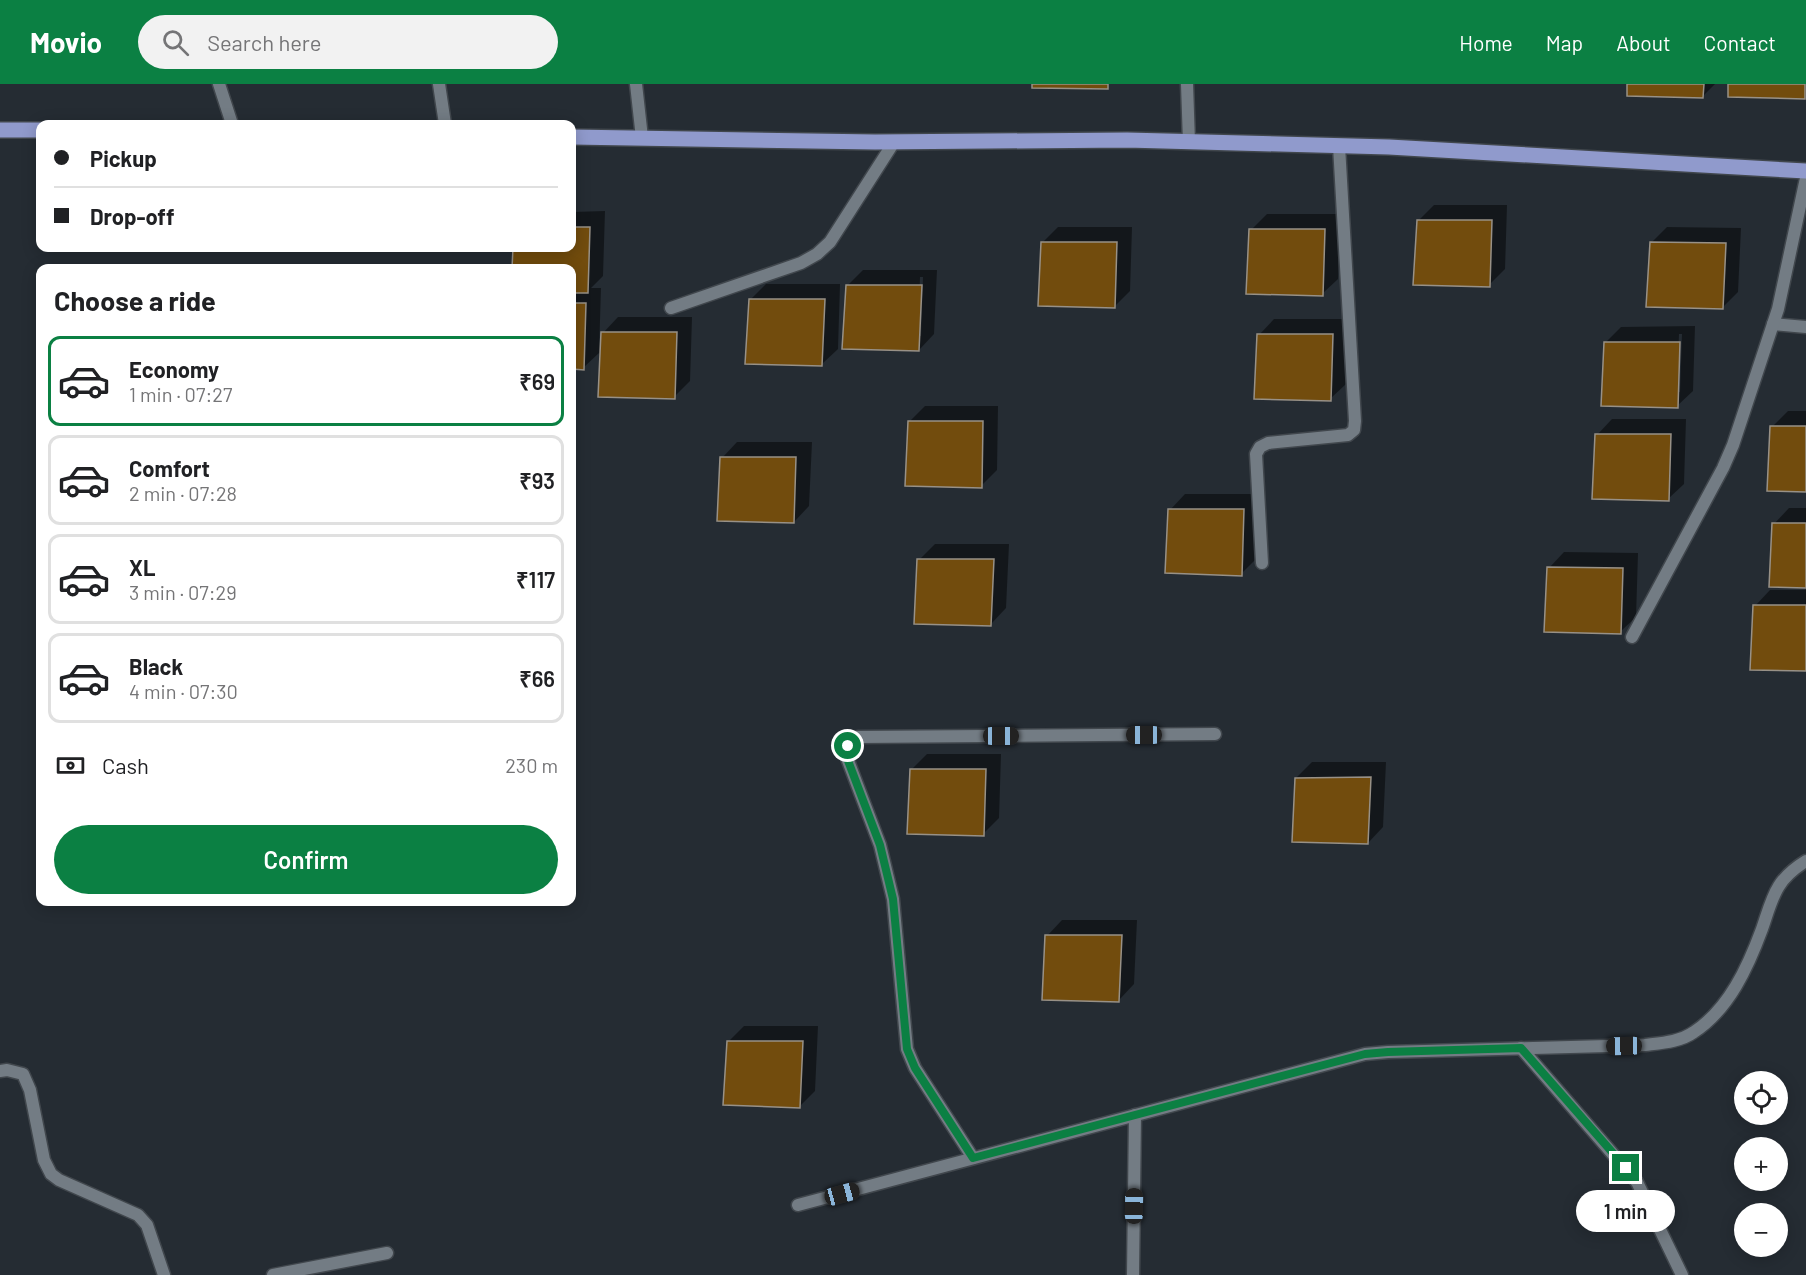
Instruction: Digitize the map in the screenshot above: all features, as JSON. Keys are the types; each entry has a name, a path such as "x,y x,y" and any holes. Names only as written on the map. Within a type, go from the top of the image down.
{"main road":[{"path":"0,130 36,130"},
{"path":"576,137 894,142 1127,140 1389,147 1806,171"}],"street":[{"path":"219,84 230,120"},
{"path":"439,84 444,120"},
{"path":"636,84 642,138"},
{"path":"1187,84 1189,142"},
{"path":"671,308 801,263 817,254 830,242 894,142"},
{"path":"1262,563 1256,454 1260,447 1268,443 1348,435 1354,430 1356,421 1340,146"},
{"path":"1632,637 1733,446 1784,286 1806,178"},
{"path":"1773,324 1806,327"},
{"path":"973,1158 915,1068 907,1049 893,899 880,845 847,758 848,746 858,736 1215,734"},
{"path":"798,1205 1365,1054 1645,1045 1673,1041 1694,1033 1735,989 1751,960 1776,890 1788,874 1806,861"},
{"path":"1521,1048 1637,1182 1682,1275"},
{"path":"0,1071 7,1070 23,1074 30,1090 45,1160 51,1174 59,1180 138,1215 147,1225 164,1275"},
{"path":"1133,1275 1135,1115"},
{"path":"273,1275 387,1253"}],"building":[{"path":"1032,84 1108,84 1108,89 1032,88"},
{"path":"1627,84 1704,84 1703,98 1627,96"},
{"path":"1728,84 1805,84 1805,99 1728,97"},
{"path":"1417,220 1492,220 1490,287 1413,285"},
{"path":"576,227 590,227 588,293 576,293 576,264 512,264 513,252 576,252"},
{"path":"1249,229 1325,229 1323,296 1246,294"},
{"path":"1041,242 1117,242 1115,308 1038,306"},
{"path":"1650,242 1726,243 1723,309 1646,307"},
{"path":"846,285 922,285 919,351 842,349"},
{"path":"749,299 825,299 822,366 745,364"},
{"path":"576,303 586,303 584,370 576,369"},
{"path":"601,332 677,332 675,399 598,397"},
{"path":"1257,334 1333,334 1331,401 1254,399"},
{"path":"1604,342 1680,342 1678,408 1601,406"},
{"path":"908,421 983,421 982,488 905,486"},
{"path":"1770,426 1806,426 1806,492 1767,491"},
{"path":"1595,434 1671,434 1669,501 1592,499"},
{"path":"720,457 796,457 794,523 717,521"},
{"path":"1168,509 1244,509 1242,576 1165,573"},
{"path":"1772,523 1806,523 1806,588 1769,587"},
{"path":"917,559 994,559 991,626 914,624"},
{"path":"1547,567 1623,568 1621,634 1544,632"},
{"path":"1753,605 1806,605 1806,671 1750,670"},
{"path":"910,769 986,769 984,836 907,834"},
{"path":"1371,777 1368,844 1292,842 1295,778"},
{"path":"1045,935 1122,935 1119,1002 1042,1000"},
{"path":"727,1041 803,1041 800,1108 723,1105"}],"route":[{"path":"848,746 847,758 880,845 893,899 907,1049 915,1068 973,1158 1365,1054 1521,1048 1626,1168"}]}
